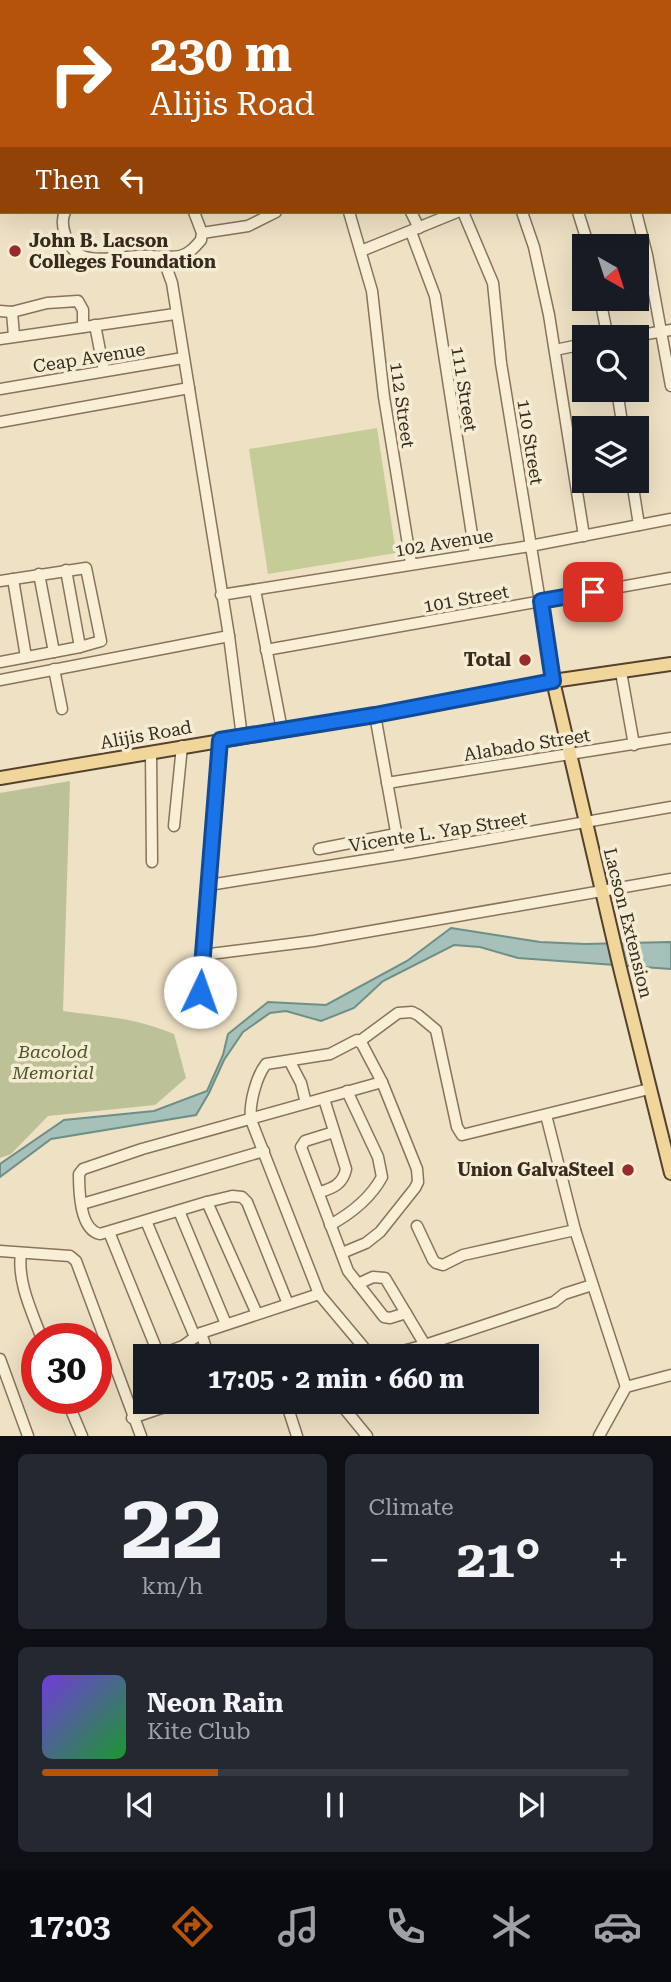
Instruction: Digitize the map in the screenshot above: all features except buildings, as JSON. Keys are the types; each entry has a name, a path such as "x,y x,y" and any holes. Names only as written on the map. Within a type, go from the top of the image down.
{"main road":[{"name":"Alijis Road","path":"0,778 375,715 553,681 671,664"},
{"name":"Lacson Extension","path":"553,681 601,891 670,1169"}],"street":[{"path":"64,214 62,221 73,249 82,256 93,258 163,258 187,254 201,240 202,233 195,214"},
{"path":"202,233 248,226 272,214"},
{"name":"112 Street","path":"350,214 372,291 384,397 411,563"},
{"name":"111 Street","path":"411,214 435,296 475,554"},
{"path":"361,251 452,214"},
{"name":"110 Street","path":"464,214 493,282 501,363 553,681"},
{"path":"523,214 540,271 584,536"},
{"path":"579,214 585,234"},
{"path":"637,214 666,330 671,386"},
{"path":"163,258 172,283 229,636 242,737"},
{"path":"0,311 12,312 47,303 78,301 83,310 83,327"},
{"path":"12,312 14,336"},
{"path":"0,339 175,314"},
{"path":"95,325 104,371"},
{"path":"555,350 572,346"},
{"name":"Ceap Avenue","path":"0,389 183,358"},
{"path":"0,422 189,388"},
{"path":"634,493 639,525"},
{"name":"102 Avenue","path":"221,595 530,546 671,519"},
{"path":"0,581 86,568 101,639 99,643 0,662"},
{"path":"66,570 80,647"},
{"path":"39,574 54,652"},
{"name":"101 Street","path":"266,650 671,578"},
{"path":"13,579 26,657"},
{"path":"255,590 282,730"},
{"path":"0,680 229,636"},
{"path":"54,669 62,709"},
{"path":"621,672 634,745"},
{"path":"375,715 400,854"},
{"name":"Alabado Street","path":"387,783 671,738"},
{"path":"200,992 220,740"},
{"path":"174,826 182,746"},
{"path":"151,752 152,862"},
{"name":"Vicente L. Yap Street","path":"209,885 671,807"},
{"path":"318,849 396,834"},
{"path":"202,955 326,939 671,879"},
{"path":"361,1344 319,1294 251,1119 249,1110 262,1068 266,1064 334,1053 357,1040 360,1041 403,1012 418,1015 436,1030 457,1127 462,1135 649,1088"},
{"path":"342,1253 373,1239 409,1199 418,1182 418,1169 382,1082 360,1041"},
{"path":"290,1062 301,1083 306,1103"},
{"path":"288,1304 247,1202 242,1197 232,1196 206,1202 100,1234 89,1230 83,1218 79,1178 83,1169 142,1149 382,1082"},
{"path":"330,1225 364,1202 382,1177 378,1157 347,1091"},
{"path":"320,1192 336,1186 345,1176 346,1163 324,1099"},
{"path":"546,1115 575,1230 626,1387"},
{"path":"334,1132 305,1141 301,1147 348,1271 384,1317 406,1313"},
{"path":"82,1204 264,1151"},
{"path":"206,1202 257,1314"},
{"path":"179,1211 226,1324"},
{"path":"146,1221 203,1344"},
{"path":"417,1226 433,1260 443,1265 463,1255 575,1230"},
{"path":"109,1232 159,1352 166,1354 198,1335 226,1324 319,1294"},
{"path":"0,1251 70,1255 79,1264 132,1419 141,1436"},
{"path":"21,1253 21,1275 37,1323"},
{"path":"358,1284 373,1277 385,1278 424,1344"},
{"path":"428,1344 554,1302 564,1294 593,1289"},
{"path":"0,1359 28,1436"},
{"path":"599,1436 626,1387 671,1375"},
{"path":"73,1414 82,1436"},
{"path":"132,1419 146,1414"},
{"path":"290,1414 297,1436"},
{"path":"349,1414 367,1436"}],"green space":[{"path":"377,428 396,553 268,574 249,449"},
{"name":"Bacolod Memorial","path":"70,781 63,1011 132,1021 174,1034 186,1078 155,1105 48,1116 11,1154 0,1158 0,793"}],"water":[{"path":"451,928 540,942 671,942 671,969 518,958 480,947 454,945 383,981 354,1008 321,1021 286,1011 270,1013 243,1032 224,1060 196,1115 51,1139 0,1177 0,1164 64,1120 154,1111 207,1091 223,1055 228,1034 268,1002 326,1005 407,961"}],"place":[{"name":"John B. Lacson Colleges Foundation","path":"15,251"},
{"name":"Total","path":"525,660"},
{"name":"Union GalvaSteel","path":"628,1170"}],"route":[{"path":"200,992 220,740 375,715 553,681 541,601 593,592"}]}
